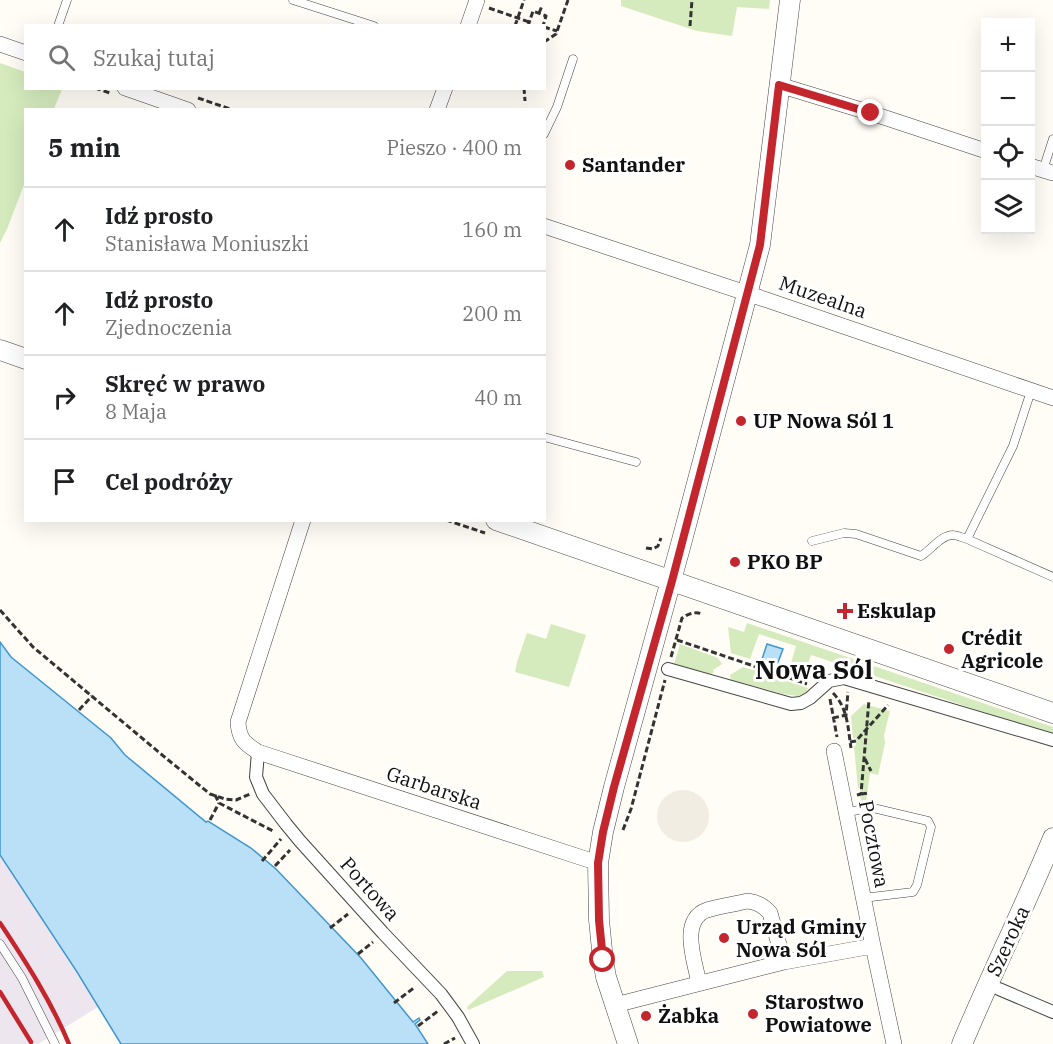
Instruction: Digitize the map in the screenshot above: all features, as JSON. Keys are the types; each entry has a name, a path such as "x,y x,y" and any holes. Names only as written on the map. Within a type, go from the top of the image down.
{"street":[{"path":"628,1044 606,977 603,960 599,920 598,863 614,787 672,581 760,245 790,0"},
{"path":"469,24 481,3"},
{"path":"0,44 24,52"},
{"path":"779,85 981,149"},
{"path":"134,90 190,103"},
{"path":"438,108 444,90"},
{"name":"Muzealna","path":"546,227 1053,398"},
{"path":"0,350 24,358"},
{"path":"258,752 246,745 239,735 238,722 302,522"},
{"path":"493,528 672,581 1053,712"},
{"path":"668,669 791,704 810,698 829,681 844,678 1053,740"},
{"name":"Pocztowa","path":"834,751 894,1044"},
{"name":"Portowa","path":"258,752 256,777 263,794 286,824 383,933 441,994 458,1017 473,1044"},
{"name":"Garbarska","path":"258,752 598,863"},
{"name":"Szeroka","path":"962,1044 1053,838"},
{"path":"699,983 690,934 696,918 704,911 715,908 748,900 766,908 770,914 784,962"},
{"path":"615,1005 784,962 873,946"},
{"path":"999,989 1053,1012"}],"lane":[{"path":"59,24 67,0"},
{"path":"293,0 368,24"},
{"path":"546,130 557,107 573,59"},
{"path":"1042,170 1053,140"},
{"path":"967,539 1013,447 1031,391"},
{"path":"546,438 636,462"},
{"path":"812,541 844,533 856,534 921,556 940,539 952,535 967,539 1053,577"},
{"path":"846,812 873,808 928,821 931,827 917,885 913,892 863,898"},
{"path":"0,944 22,978 55,1044"}],"path":[{"path":"515,24 524,0"},
{"path":"546,41 556,34 568,0"},
{"path":"690,26 692,0"},
{"path":"481,3 518,17 529,24 534,11 546,16 544,24"},
{"path":"539,13 542,6"},
{"path":"546,27 557,31"},
{"path":"524,90 525,101"},
{"path":"190,103 221,108"},
{"path":"458,522 493,528"},
{"path":"646,548 653,549 658,546 661,538"},
{"path":"0,611 33,647 210,794 225,800 236,800 261,789"},
{"path":"622,834 682,618 698,612 702,614"},
{"path":"676,640 833,693"},
{"path":"833,718 846,715 848,692"},
{"path":"79,710 92,695"},
{"path":"868,793 861,794 869,698"},
{"path":"850,742 856,741 889,704"},
{"path":"864,757 871,771"},
{"path":"215,795 219,803 258,823"},
{"path":"210,820 219,803"},
{"path":"262,861 282,838"},
{"path":"275,866 292,849"},
{"path":"330,928 348,914"},
{"path":"358,954 374,940"},
{"path":"394,1003 414,988"},
{"path":"417,1026 437,1012"},
{"path":"444,1044 455,1038"}],"shaded area":[{"path":"683,790 693,792 701,798 707,806 709,816 707,826 701,834 693,840 683,842 673,840 665,834 659,826 657,816 659,806 665,798 673,792"},
{"path":"0,855 98,1007 38,1044 0,1044"}],"green space":[{"path":"621,0 770,0 769,9 737,7 732,36 697,31 621,6"},
{"path":"0,63 24,72 24,90 62,90 54,108 24,108 24,185 0,243"},
{"path":"747,623 1053,727 1053,735 811,655 803,678 788,673 796,646 759,634 750,659 731,653 728,627 744,632"},
{"path":"551,624 586,635 569,687 515,672 527,633 546,639"},
{"path":"680,644 718,658 722,664 711,674 674,664"},
{"path":"743,667 808,688 805,697 783,694 731,680 730,675"},
{"path":"864,704 890,711 878,775 870,773 866,801 861,801 854,746 856,746 856,738 853,738 851,716"},
{"path":"507,971 542,971 544,977 468,1010 467,1007"}],"water":[{"path":"0,642 11,657 111,738 125,755 206,822 208,821 251,848 276,869 361,958 413,1022 419,1018 420,1020 415,1024 428,1044 121,1044 0,855"},
{"path":"767,644 783,649 777,665 762,659"}],"railway":[{"path":"0,923 29,967 69,1044"},
{"path":"0,992 31,1042"}],"place":[{"name":"Santander","path":"570,165"},
{"name":"UP Nowa Sól 1","path":"741,421"},
{"name":"PKO BP","path":"735,562"},
{"name":"Eskulap","path":"845,611"},
{"name":"Crédit Agricole","path":"949,649"},
{"name":"Urząd Gminy Nowa Sól","path":"724,938"},
{"name":"Starostwo Powiatowe","path":"753,1014"},
{"name":"Żabka","path":"646,1016"}],"district":[{"name":"Nowa Sól","path":"814,670"}],"route":[{"path":"603,960 599,920 598,863 603,832 672,581 760,245 779,85 871,113"}]}
